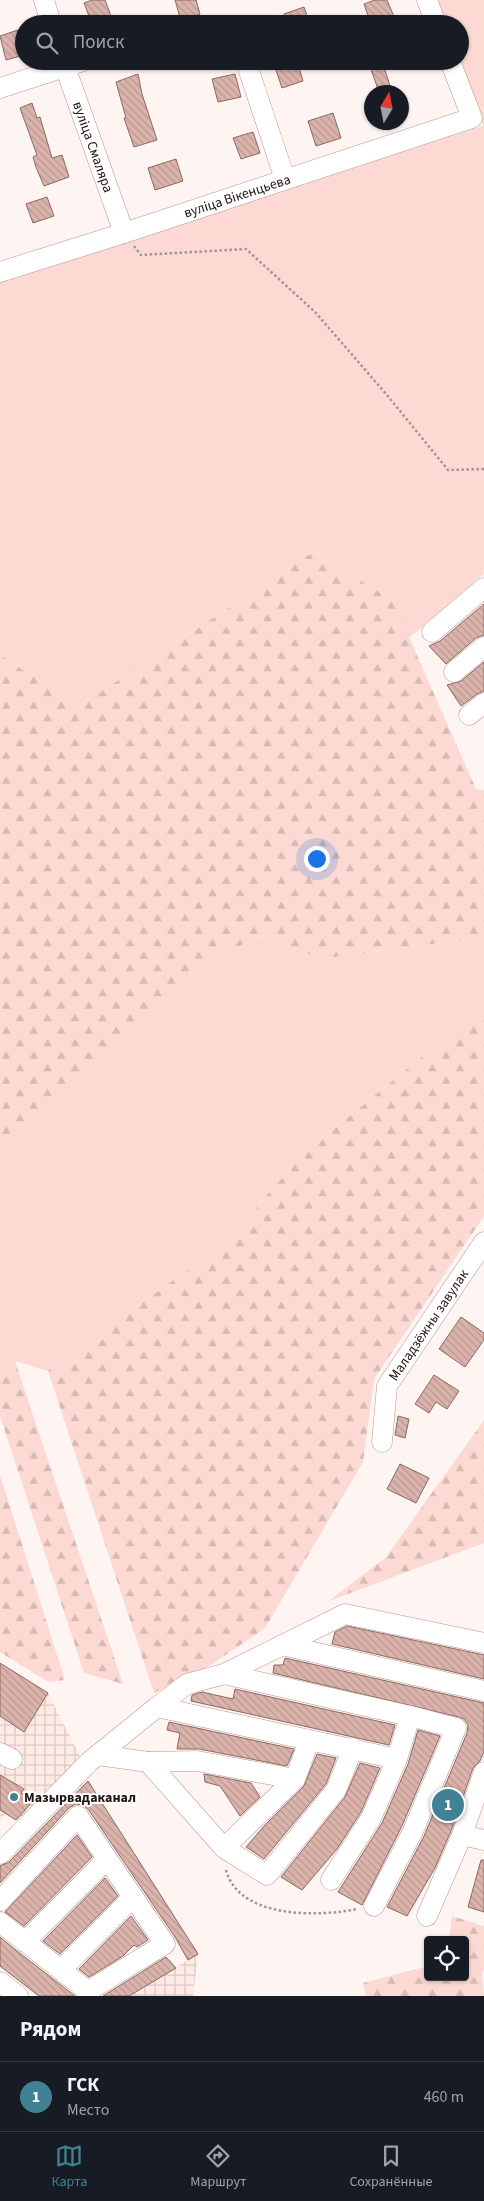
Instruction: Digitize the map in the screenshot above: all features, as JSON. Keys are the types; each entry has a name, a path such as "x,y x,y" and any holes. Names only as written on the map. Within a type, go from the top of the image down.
{"street":[{"path":"44,0 48,15"},
{"path":"427,0 433,15"},
{"path":"0,88 50,70"},
{"name":"вуліца Смаляра","path":"72,70 124,234"},
{"path":"249,70 285,179"},
{"name":"вуліца Вікенцьева","path":"0,272 124,234 472,118 453,70"},
{"path":"432,632 484,588"},
{"path":"454,672 484,647"},
{"name":"Маладзёжны завулак","path":"382,1442 387,1386 484,1242"},
{"path":"0,1854 98,1755 187,1684 224,1674 345,1614 484,1643"},
{"path":"282,1645 484,1691"},
{"path":"224,1674 456,1728 413,1831 374,1906"},
{"path":"157,1707 397,1759"},
{"path":"331,1880 371,1818 397,1759 410,1716"},
{"path":"225,1858 294,1780 309,1740"},
{"path":"148,1762 225,1858 267,1875 336,1790 353,1748"},
{"path":"98,1755 148,1762 196,1761 294,1780"},
{"path":"428,1916 462,1835 484,1772"},
{"path":"0,1901 78,1816 165,1944 88,1991 0,1922"},
{"path":"462,1835 484,1840"},
{"path":"25,1942 107,1859"},
{"path":"61,1970 133,1897"},
{"path":"0,1982 18,1996"}],"path":[{"path":"124,234 141,256 246,250 315,312 448,470 484,469"},
{"path":"225,1858 228,1876 244,1896 258,1904 287,1913 313,1915 374,1906"}],"shaded area":[{"name":"Мазырвадаканал","path":"0,1663 48,1693 80,1756 20,1822 5,1814 0,1822"},
{"path":"198,1954 193,1996 129,1996"}],"green space":[{"path":"438,0 484,0 484,574 408,639 393,601 315,551 79,706 0,655 0,282 483,126 463,70 469,70 469,15 443,15"},
{"path":"315,551 393,601 476,789 484,790 484,943 469,939 320,959 265,935 203,962 42,1116 0,1143 0,655 79,706"},
{"path":"266,935 320,959 469,939 484,943 484,1006 302,1155 227,1241 48,1371 15,1361 0,1364 0,1143 42,1116 203,962"},
{"path":"484,1006 484,1216 374,1379 363,1462 265,1628 196,1675 154,1693 48,1371 227,1241 302,1155"},
{"path":"15,1361 123,1684 84,1673 0,1416 0,1364"},
{"path":"484,1420 484,1543 329,1601 386,1557"},
{"path":"0,1475 65,1680 48,1682 0,1652"},
{"path":"452,1916 484,1926 484,1969 482,1972 484,1996 366,1996 363,1983 424,1967 424,1981 469,1981 469,1936 450,1936"}],"building":[{"path":"92,0 105,0 111,15 89,15 84,3"},
{"path":"175,0 196,0 200,14 179,15"},
{"path":"375,0 387,0 393,15 368,15 364,4"},
{"path":"304,7 307,15 284,15"},
{"path":"15,31 15,58 6,60 0,36"},
{"path":"276,70 300,70 303,81 282,88"},
{"path":"371,70 385,70 390,85 377,85"},
{"path":"138,74 142,94 157,140 134,147 124,118 126,118 116,82"},
{"path":"235,74 241,97 218,102 212,79"},
{"path":"32,103 37,118 40,117 52,158 62,155 69,177 44,186 33,157 37,155 20,108"},
{"path":"333,113 341,138 316,146 308,121"},
{"path":"253,132 260,153 241,159 233,138"},
{"path":"176,159 183,181 155,190 148,168"},
{"path":"47,197 54,216 33,223 26,204"},
{"path":"484,604 484,635 476,638 446,664 429,646 440,641"},
{"path":"484,662 484,691 461,706 447,685 461,681"},
{"path":"461,1317 484,1333 484,1340 465,1367 439,1349"},
{"path":"434,1375 459,1391 447,1409 436,1402 429,1413 415,1404"},
{"path":"398,1416 409,1419 405,1438 395,1435"},
{"path":"400,1464 429,1478 416,1503 387,1489"},
{"path":"347,1626 484,1655 484,1679 332,1644 335,1632"},
{"path":"285,1658 484,1703 484,1752 480,1761 473,1768 451,1831 435,1868 407,1916 387,1907 424,1836 467,1733 468,1725 464,1719 459,1717 273,1673 274,1665 283,1665"},
{"path":"0,1663 48,1693 24,1732 0,1716"},
{"path":"235,1689 395,1725 389,1745 191,1701 192,1695 202,1692 233,1699"},
{"path":"169,1722 294,1749 287,1766 199,1749 177,1749 180,1733 167,1730"},
{"path":"418,1730 440,1736 402,1826 362,1905 338,1892 382,1823 408,1764"},
{"path":"317,1754 336,1758 326,1784 264,1859 246,1847 304,1786"},
{"path":"360,1763 380,1768 361,1812 337,1849 302,1890 281,1877 345,1797"},
{"path":"204,1774 251,1783 260,1797 240,1816 220,1786 205,1782"},
{"name":"Мазырвадаканал","path":"0,1775 24,1789 21,1793 34,1800 16,1820 0,1810"},
{"path":"88,1781 198,1954 188,1960 175,1937 88,1809 83,1805 76,1804 69,1808 0,1883 0,1866 9,1862"},
{"path":"77,1835 92,1857 24,1926 5,1912"},
{"path":"481,1860 484,1860 484,1912 468,1907"},
{"path":"105,1878 118,1896 60,1954 43,1941"},
{"path":"131,1916 148,1940 137,1947 134,1945 123,1956 89,1977 79,1969"},
{"path":"0,1937 75,1996 39,1996 0,1966"},
{"path":"166,1957 176,1968 129,1996 103,1996"}],"place":[{"name":"Мазырвадаканал","path":"14,1797"},
{"name":"ГСК","path":"448,1805"}]}
